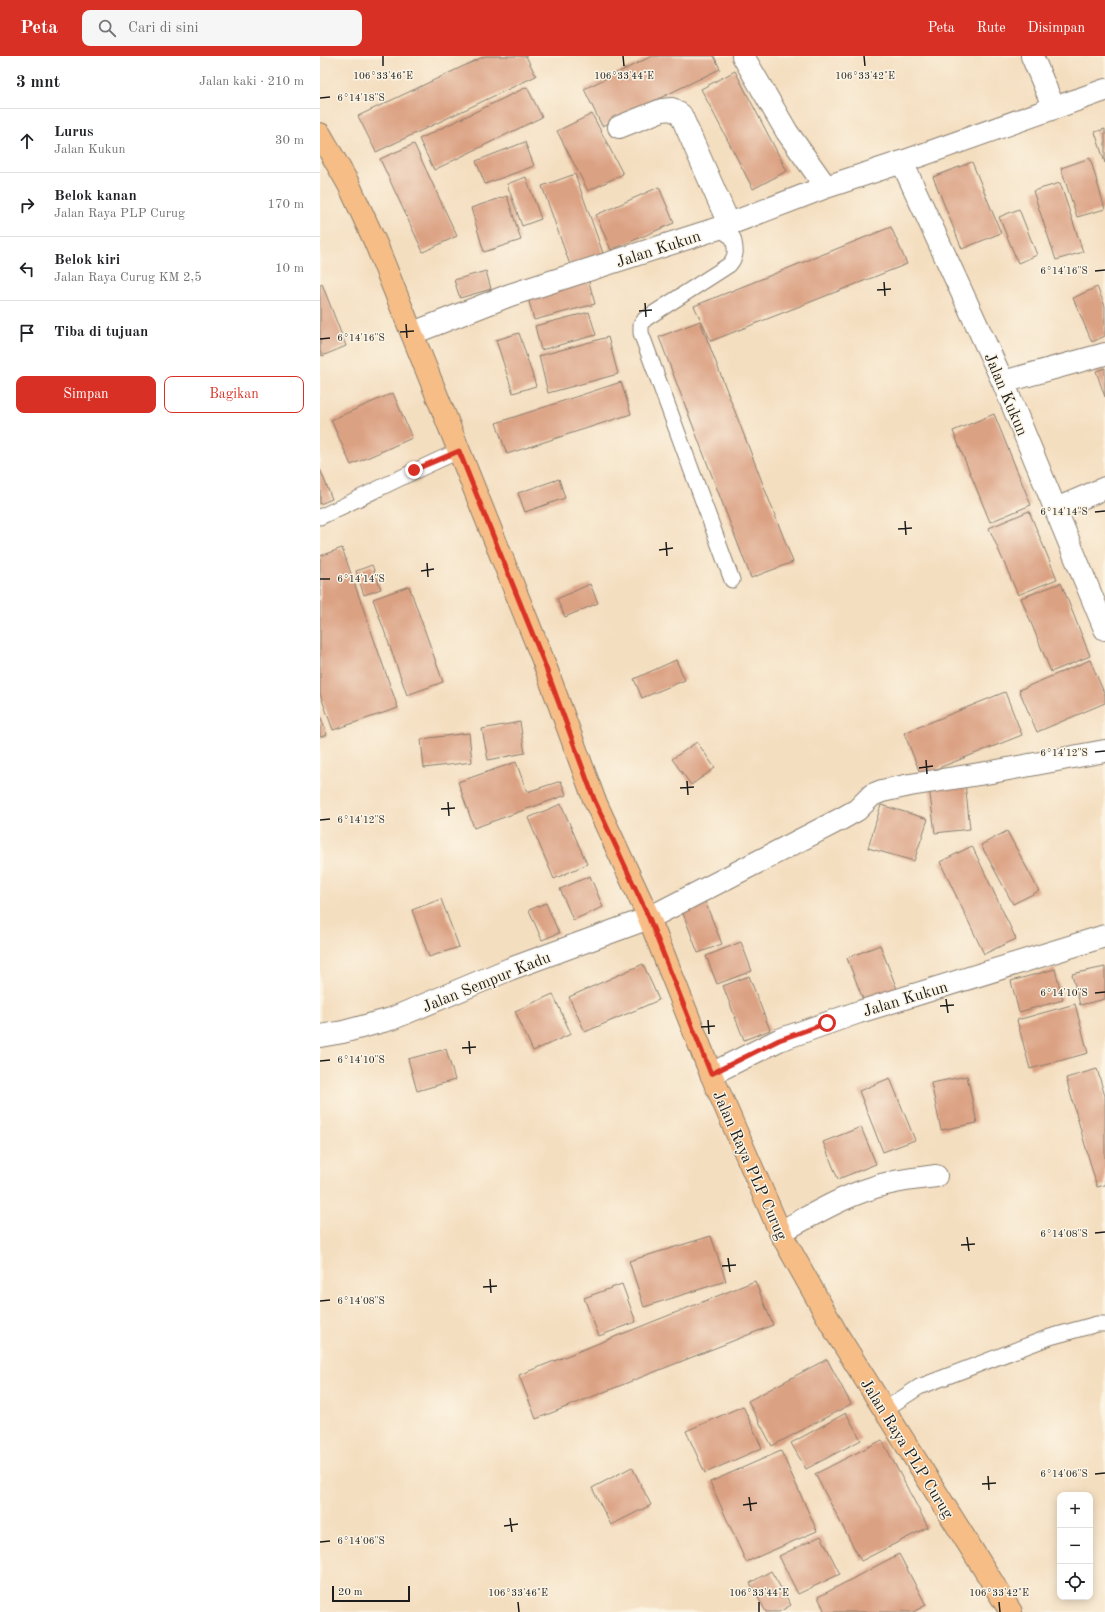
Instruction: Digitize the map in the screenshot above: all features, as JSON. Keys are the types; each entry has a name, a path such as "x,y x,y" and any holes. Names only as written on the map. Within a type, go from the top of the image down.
{"main road":[{"name":"Jalan Raya PLP Curug","path":"320,134 352,192 376,244 543,660 594,799 649,918 711,1074 780,1232 838,1334 884,1410 1011,1612"}],"street":[{"path":"743,56 787,132 826,187"},
{"path":"1032,56 1054,108"},
{"name":"Jalan Kukun","path":"413,333 510,295 724,226 826,187 902,162 1105,90"},
{"path":"619,127 662,110 672,109 680,115 724,226"},
{"name":"Jalan Kukun","path":"902,162 1003,382 1103,618"},
{"path":"1003,382 1105,354"},
{"path":"1056,509 1105,488"},
{"name":"Jalan Sempur Kadu","path":"320,1036 343,1032 391,1019 510,970 649,918 830,825 857,810 872,795 910,785 985,774 1105,751"},
{"name":"Jalan Kukun","path":"711,1074 779,1040 840,1018 1105,936"},
{"path":"780,1232 844,1199 869,1189 898,1181 936,1176"}],"lane":[{"path":"724,226 733,238 737,251 735,258 729,265 645,319 641,325 641,333 732,580"},
{"path":"320,517 374,492 414,470 459,451"},
{"path":"884,1410 919,1387 1050,1337 1097,1324 1105,1324"}],"building":[{"path":"485,56 526,56 536,76 376,152 358,116"},
{"path":"652,56 714,56 720,69 602,126 584,89"},
{"path":"735,71 787,171 753,189 701,89"},
{"path":"527,87 542,117 434,170 419,139"},
{"path":"592,114 623,174 588,191 557,131"},
{"path":"1105,129 1105,163 1095,132"},
{"path":"525,142 534,166 485,184 476,161"},
{"path":"414,144 457,236 423,252 380,159"},
{"path":"1090,158 1105,209 1077,217 1061,168"},
{"path":"972,162 1001,233 962,249 933,177"},
{"path":"575,174 603,253 570,265 542,186"},
{"path":"526,177 541,219 522,226 507,184"},
{"path":"1060,183 1083,252 1056,260 1033,191"},
{"path":"659,187 674,223 611,250 596,215"},
{"path":"507,196 521,240 484,252 471,208"},
{"path":"1019,209 1037,255 1018,263 999,217"},
{"path":"891,227 907,264 711,341 694,306"},
{"path":"486,271 491,289 460,298 454,280"},
{"path":"589,282 595,304 534,320 528,298"},
{"path":"322,284 346,346 322,356 320,351 320,285"},
{"path":"1097,287 1105,306 1105,336 1092,342 1073,298"},
{"path":"589,312 596,335 541,350 535,326"},
{"path":"700,321 793,562 751,578 659,337"},
{"path":"519,333 536,386 513,393 496,340"},
{"path":"608,337 618,374 548,393 539,356"},
{"path":"1105,368 1105,397 1096,371"},
{"path":"621,382 631,414 507,454 496,423"},
{"path":"393,393 412,438 351,465 331,420"},
{"path":"994,414 1031,505 990,522 953,431"},
{"path":"320,469 332,499 320,504"},
{"path":"559,479 565,498 525,512 518,493"},
{"path":"1029,511 1057,579 1018,595 989,528"},
{"path":"342,548 398,708 333,730 320,694 320,556"},
{"path":"372,565 381,589 364,595 356,571"},
{"path":"1061,583 1090,656 1051,672 1021,598"},
{"path":"590,584 598,603 565,617 557,599"},
{"path":"409,586 443,682 407,695 373,599"},
{"path":"676,660 685,680 642,698 634,679"},
{"path":"1090,660 1105,695 1105,703 1037,732 1019,690"},
{"path":"1005,692 1022,735 921,775 904,733"},
{"path":"320,715 327,735 320,737"},
{"path":"520,722 525,753 488,760 482,729"},
{"path":"469,733 472,762 424,768 421,739"},
{"path":"697,742 715,768 691,785 672,759"},
{"path":"516,762 527,792 561,781 566,795 474,828 458,782"},
{"path":"965,783 970,829 935,833 929,787"},
{"path":"561,804 587,864 554,879 528,818"},
{"path":"881,805 928,819 914,861 868,848"},
{"path":"1007,831 1039,891 1013,904 981,845"},
{"path":"972,846 1016,939 984,954 940,862"},
{"path":"590,876 603,907 573,920 560,889"},
{"path":"441,899 459,947 429,957 412,910"},
{"path":"704,899 722,944 698,953 681,908"},
{"path":"546,903 559,933 542,940 529,910"},
{"path":"741,942 752,971 717,984 706,956"},
{"path":"880,945 897,989 864,1002 847,958"},
{"path":"643,964 659,1000 585,1032 569,997"},
{"path":"1105,967 1105,999 1080,1005 1072,974"},
{"path":"1055,969 1063,1000 1019,1012 1011,981"},
{"path":"749,976 770,1030 744,1040 723,986"},
{"path":"553,994 571,1034 533,1051 515,1011"},
{"path":"1075,1004 1088,1053 1030,1069 1017,1020"},
{"path":"446,1049 455,1080 417,1091 408,1059"},
{"path":"1097,1069 1105,1096 1105,1185 1097,1187 1066,1078"},
{"path":"967,1076 977,1123 941,1130 931,1083"},
{"path":"890,1078 915,1140 883,1152 859,1091"},
{"path":"861,1127 876,1164 838,1179 823,1142"},
{"path":"711,1236 726,1281 644,1307 629,1261"},
{"path":"755,1281 773,1325 536,1419 519,1375"},
{"path":"622,1284 636,1322 599,1336 584,1298"},
{"path":"827,1359 851,1404 772,1446 748,1401"},
{"path":"743,1406 762,1448 705,1473 686,1431"},
{"path":"846,1413 861,1440 806,1469 791,1443"},
{"path":"882,1440 928,1527 861,1561 815,1474"},
{"path":"781,1451 817,1531 746,1562 710,1482"},
{"path":"632,1467 651,1505 611,1525 592,1488"},
{"path":"821,1536 840,1574 798,1594 779,1556"},
{"path":"899,1554 926,1605 913,1612 825,1612 818,1597"},
{"path":"771,1571 791,1605 779,1612 766,1612 750,1583"}],"route":[{"path":"414,470 459,451 543,660 594,799 649,918 711,1074 779,1040 827,1023"}]}
